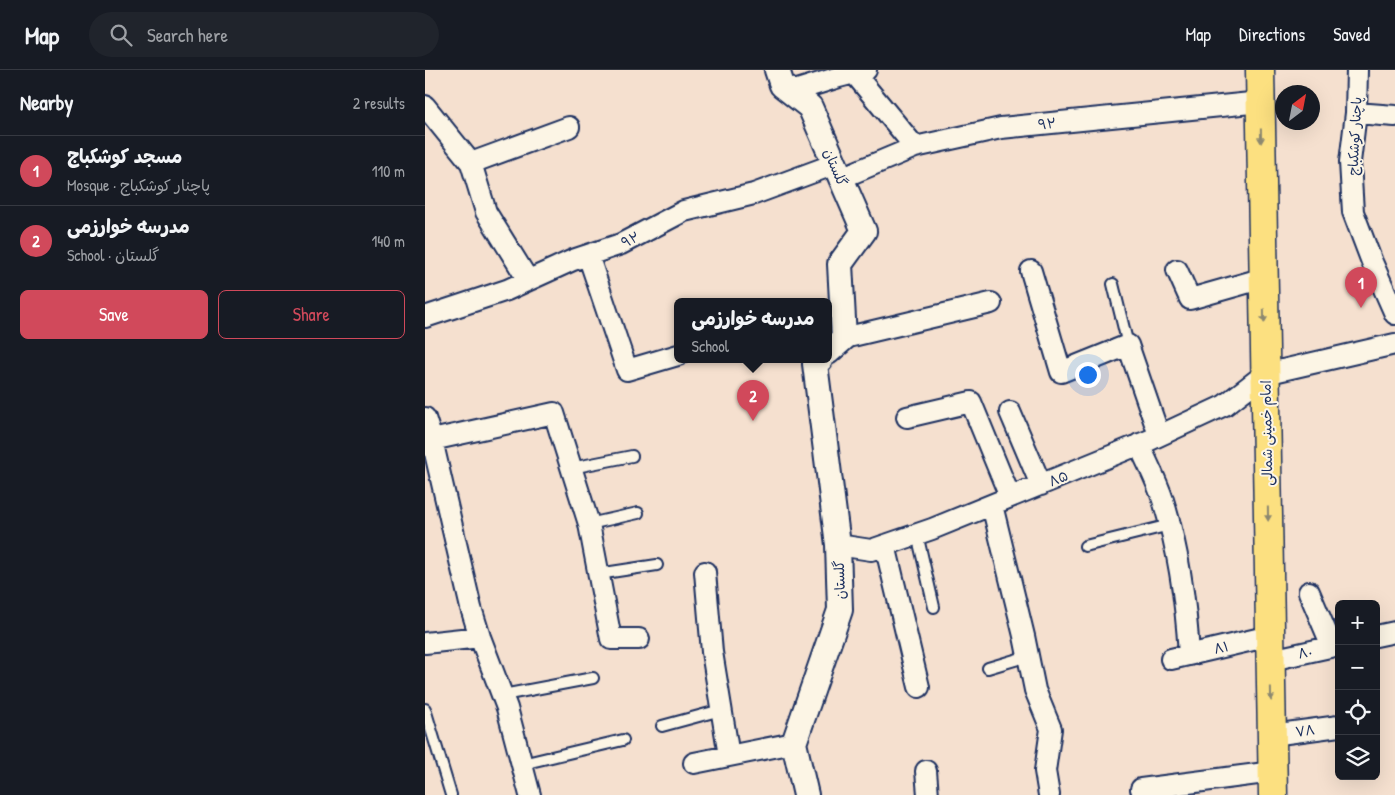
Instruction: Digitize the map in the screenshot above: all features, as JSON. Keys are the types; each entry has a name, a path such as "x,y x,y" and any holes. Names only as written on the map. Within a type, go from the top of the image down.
{"main road":[{"name":"امام خمینی شمالی","path":"1260,70 1273,783"}],"street":[{"name":"گلستان","path":"777,70 782,85 810,107 864,231 840,264 836,345"},
{"name":"پاچنار کوشکباج","path":"1357,70 1356,113 1350,162 1353,212 1395,314"},
{"path":"791,92 861,72 915,147"},
{"name":"۹۲","path":"425,317 507,290 573,260 621,244 684,211 838,171 915,147 1001,128 1261,102"},
{"path":"425,106 471,163 486,212 528,280"},
{"path":"1356,113 1395,116"},
{"path":"471,163 569,127"},
{"path":"588,255 627,370 674,356"},
{"path":"1177,270 1189,300 1264,278"},
{"path":"1031,271 1061,372 1128,345 1159,436"},
{"path":"836,345 991,303"},
{"path":"1265,374 1395,344"},
{"name":"گلستان","path":"794,742 840,610 838,545 816,363"},
{"name":"۸۵","path":"838,545 871,550 932,529 992,505 1159,436 1225,405 1265,374"},
{"path":"907,417 971,402 1010,497"},
{"path":"1010,412 1041,484"},
{"path":"432,440 554,413 589,524 611,639 639,639"},
{"path":"425,418 432,440 471,608 480,637 503,695 530,795"},
{"path":"1139,444 1163,499 1170,525"},
{"path":"992,505 1035,690 1051,729 1045,771 1049,795"},
{"name":"۸۱","path":"1170,525 1177,552 1186,612 1180,657 1270,648"},
{"path":"885,545 919,687"},
{"path":"705,572 712,652 729,756"},
{"path":"1309,592 1335,645"},
{"path":"1380,635 1395,632"},
{"path":"425,643 480,637"},
{"name":"۸۰","path":"1270,648 1335,645"},
{"name":"۷۸","path":"1272,735 1335,727"},
{"path":"694,762 794,742 806,795"},
{"path":"926,771 928,795"},
{"path":"1141,788 1273,783"}],"lane":[{"path":"1113,284 1128,345"},
{"path":"571,468 632,456"},
{"path":"589,524 638,513"},
{"path":"1085,546 1170,525"},
{"path":"917,534 934,607"},
{"path":"599,574 657,565"},
{"path":"989,668 1028,656"},
{"path":"503,695 593,678"},
{"path":"425,709 451,795"},
{"path":"662,726 721,710"},
{"path":"522,764 623,740"}],"place":[{"name":"مسجد کوشکباج","path":"1361,308"},
{"name":"مدرسه خوارزمی","path":"753,421"}]}
